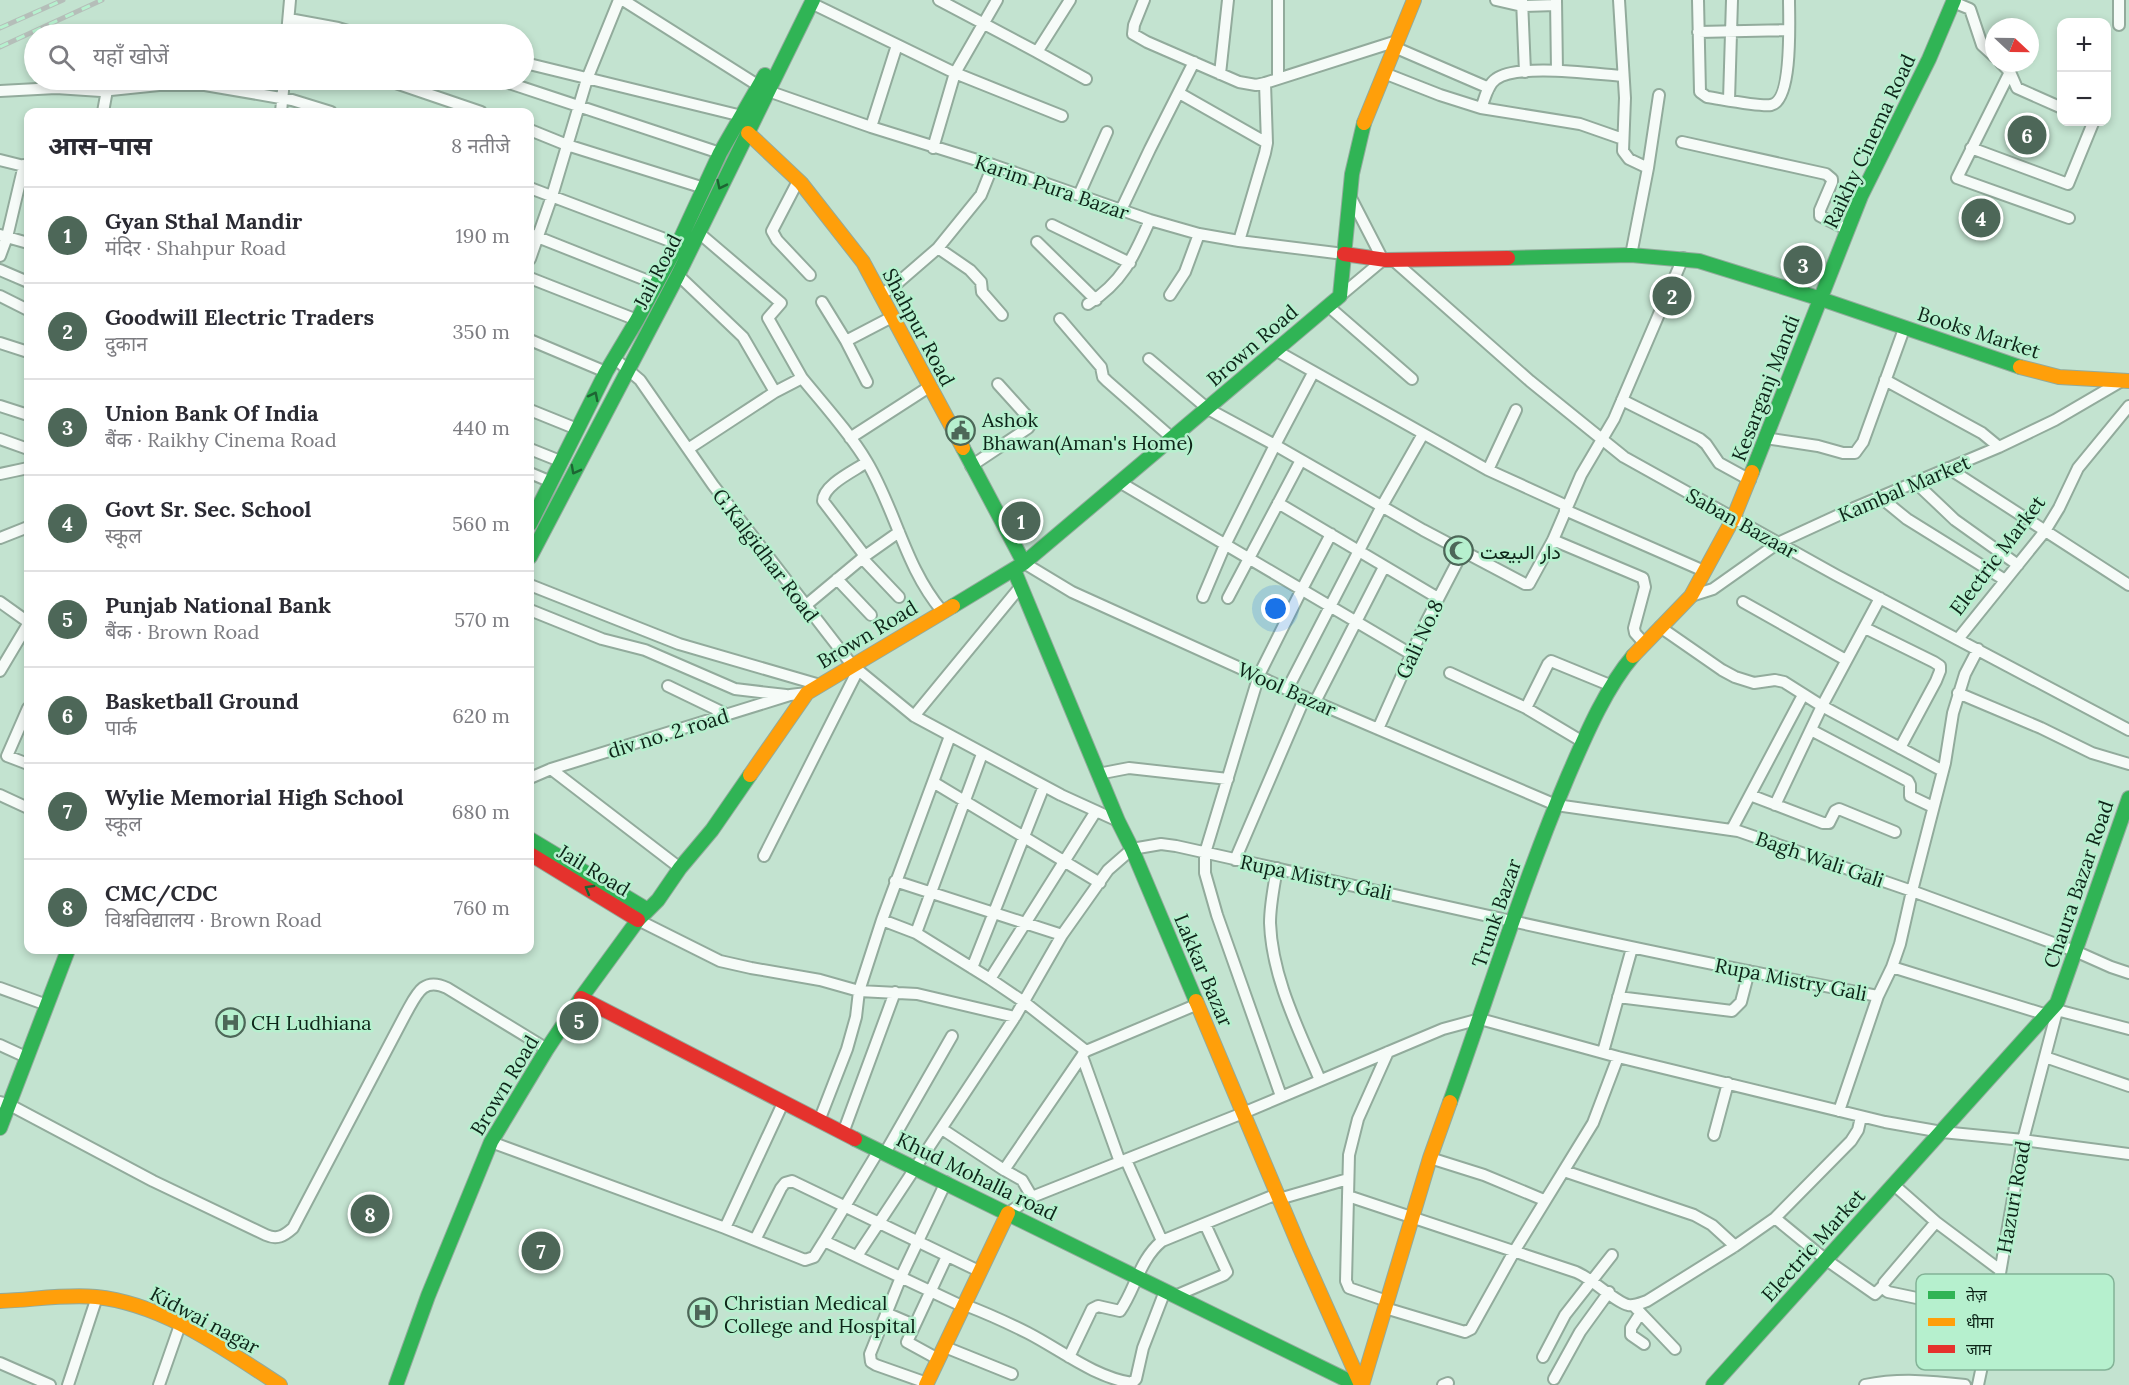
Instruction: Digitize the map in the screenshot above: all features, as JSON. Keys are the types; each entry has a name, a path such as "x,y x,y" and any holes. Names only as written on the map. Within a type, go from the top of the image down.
{"street":[{"path":"289,24 290,0"},
{"path":"621,0 587,80 552,196 534,235 656,284"},
{"name":"Karim Pura Bazar","path":"621,0 763,88 871,127 993,165 1150,220 1199,234 1344,254"},
{"path":"939,0 984,22 1086,79"},
{"path":"933,148 955,73 998,0"},
{"path":"1037,52 1070,0"},
{"path":"1144,0 1134,25 1134,34 1147,42 1249,85 1265,83 1395,44 1489,88"},
{"path":"1220,74 1228,0"},
{"path":"1278,0 1278,78"},
{"path":"1340,296 1352,174 1361,130 1414,0"},
{"path":"1496,0 1522,3 1556,2 1557,71"},
{"path":"1619,0 1625,98 1623,152 1629,159 1648,168"},
{"path":"1698,0 1700,92 1707,97 1772,105 1780,99 1784,88 1789,30 1788,0"},
{"path":"1730,100 1732,0"},
{"path":"2119,0 2119,25"},
{"path":"808,1 955,73 1062,116"},
{"name":"Jail Road","path":"534,549 627,367 699,233 748,133 763,88 808,1"},
{"path":"1954,1 1970,9 1982,45 1985,48"},
{"name":"Raikhy Cinema Road","path":"1821,299 1862,196 1929,59 1954,1"},
{"path":"1522,3 1525,72"},
{"path":"289,19 316,24"},
{"path":"1698,32 1789,30"},
{"path":"871,127 897,45"},
{"path":"1121,210 1194,62"},
{"path":"534,65 742,116"},
{"path":"1481,108 1495,79 1514,72 1557,71 1623,76"},
{"path":"2010,72 2017,88 2057,106"},
{"path":"2010,72 1957,178 2069,218"},
{"path":"1384,73 1481,108 1580,124 1623,139"},
{"path":"1239,241 1263,164 1267,143 1265,83"},
{"name":"Jail Road","path":"534,515 549,481 606,372 678,244 720,153 742,116 763,88"},
{"path":"0,90 24,89"},
{"path":"104,108 107,90"},
{"path":"229,90 303,102 320,108"},
{"path":"282,108 283,90"},
{"path":"416,90 469,108"},
{"path":"533,90 720,153"},
{"path":"1179,93 1267,143"},
{"path":"1631,255 1659,95"},
{"path":"1971,148 2068,184 2092,126"},
{"path":"534,132 567,145 704,188"},
{"path":"1079,195 1107,132"},
{"name":"Shahpur Road","path":"748,133 798,181 863,262 971,466 1019,566"},
{"path":"1682,142 1830,176 1832,182 1820,210 1820,216 1848,230"},
{"path":"0,160 24,166"},
{"path":"880,295 893,287 938,248 981,195 993,165"},
{"path":"0,256 3,236 24,172"},
{"path":"798,181 772,231 777,240 810,275"},
{"path":"534,189 678,244"},
{"path":"1340,296 1388,260 1351,198"},
{"path":"1037,242 1092,302 1116,283 1130,263 1150,220"},
{"path":"1052,225 1130,263"},
{"path":"699,233 780,302 768,318 802,378 867,462 888,504 921,584 942,611"},
{"path":"1170,295 1185,272 1199,234"},
{"path":"3,236 24,242"},
{"path":"938,248 970,270 981,282 982,292 1002,315"},
{"name":"Books Market","path":"1344,254 1388,260 1631,255 1683,258 1712,263 2042,374 2124,382"},
{"path":"1149,359 1208,410 1527,585 1532,582 1585,467 1602,441 1622,400 1683,258"},
{"name":"Saban Bazaar","path":"1388,260 1530,381 1624,457 1778,543 2129,730"},
{"path":"0,270 24,280"},
{"path":"678,275 743,337 775,392"},
{"path":"534,280 637,320"},
{"path":"0,296 24,308"},
{"name":"Brown Road","path":"396,1385 428,1296 491,1142 547,1049 581,998 643,915 658,900 680,868 712,830 807,693 855,668 942,611 1019,566 1208,410 1340,296"},
{"name":"Kesarganj Mandi","path":"1747,486 1821,299"},
{"path":"822,302 867,382"},
{"path":"1328,306 1412,379"},
{"path":"846,341 892,317"},
{"path":"1060,319 1101,367 1107,381 1173,438"},
{"path":"1765,438 1818,446 1843,453 1855,453 1863,442 1904,329"},
{"path":"534,342 606,372"},
{"path":"0,343 24,351"},
{"path":"1275,350 1488,470 1704,571"},
{"name":"G.Kalgidhar Road","path":"614,358 640,380 713,485 855,668 914,716 1044,786 1118,821"},
{"path":"1203,597 1225,545 1313,373"},
{"path":"688,449 775,392 802,378"},
{"path":"1885,380 1982,433 1999,447"},
{"name":"Kambal Market","path":"1691,596 1713,590 1778,543 1999,447 2055,420 2124,382"},
{"path":"971,466 1030,425 1026,415 998,384"},
{"path":"850,438 929,387"},
{"path":"1622,400 1700,439 1719,463 1747,486"},
{"path":"0,406 24,414"},
{"name":"Electric Market","path":"1958,639 2045,531 2079,468 2129,406"},
{"path":"1488,470 1516,410"},
{"path":"534,412 577,429"},
{"path":"1288,688 1382,506 1423,434"},
{"path":"0,439 24,448"},
{"path":"534,451 560,462"},
{"path":"1228,598 1301,460"},
{"path":"867,462 830,487 823,496 823,501 864,557 899,597"},
{"path":"1948,468 2129,585"},
{"path":"1,473 24,469"},
{"path":"534,475 549,481"},
{"path":"1914,482 1955,520 2018,565"},
{"path":"1121,483 1411,654"},
{"name":"Trunk Bazar","path":"1360,1385 1430,1158 1480,1020 1512,921 1556,805 1583,742 1624,665 1691,596 1734,519 1747,486"},
{"path":"1880,497 1907,519 2005,580"},
{"path":"1278,503 1438,598"},
{"path":"0,538 24,529"},
{"path":"805,606 864,557 899,532"},
{"path":"1281,1096 1217,915 1205,873 1205,853 1259,675 1331,534"},
{"path":"1552,540 1643,578 1645,587 1634,628 1635,633 1644,643"},
{"name":"Gali No.8","path":"1378,729 1411,654 1463,551"},
{"name":"Lakkar Bazar","path":"1019,566 1021,586 1098,774 1360,1385"},
{"name":"Wool Bazar","path":"1019,566 1310,700 1556,805"},
{"path":"1235,860 1310,700 1384,567"},
{"path":"837,579 871,615"},
{"path":"914,716 1021,586"},
{"path":"534,587 679,644 820,685"},
{"path":"1775,805 1822,706 1880,598"},
{"path":"0,602 24,620"},
{"path":"1743,602 1846,660"},
{"path":"534,611 602,639 645,650 735,689 789,695"},
{"path":"1660,627 1734,677 1754,683 1780,681 1943,771"},
{"path":"1865,628 1940,666 1936,681 1900,748"},
{"path":"0,670 4,657 24,629"},
{"path":"1839,1112 1878,996 1900,945 1943,771 1958,693 1978,649"},
{"path":"1526,708 1551,661 1612,686"},
{"path":"764,856 822,746 855,668"},
{"path":"1450,673 1526,708 1583,742"},
{"path":"668,686 728,714"},
{"name":"div no. 2 road","path":"534,776 789,695 807,693"},
{"path":"1958,693 2042,728 2092,753 2129,764"},
{"path":"1732,829 1803,695"},
{"path":"24,716 4,754 24,762"},
{"path":"1811,730 1908,781 1911,785 1910,796 1933,807"},
{"path":"819,1121 847,1049 856,1017 859,991 895,881 950,736"},
{"path":"916,933 982,754"},
{"path":"1098,774 1129,768 1228,779"},
{"path":"551,769 680,868"},
{"path":"933,782 1100,882"},
{"path":"972,968 1044,786"},
{"path":"0,795 24,806"},
{"path":"1750,795 1827,824 1831,821 1835,811 1839,809 1895,832"},
{"name":"Chaura Bazar Road","path":"2065,984 2129,798"},
{"name":"Bagh Wali Gali","path":"1556,805 1732,829 1912,891 2129,973"},
{"path":"990,979 1023,923 1096,811"},
{"path":"534,842 643,915 720,961 820,980 859,991 926,995 1015,1017"},
{"name":"Rupa Mistry Gali","path":"1132,849 1161,844 1632,948 1775,978 1878,996"},
{"path":"858,1256 1015,1017 1062,935 1108,870 1132,849"},
{"name":"Jail Road","path":"534,856 608,900 643,915"},
{"path":"1277,868 1270,922 1276,965 1290,1007 1320,1080"},
{"path":"895,881 1062,935"},
{"path":"882,920 916,933 990,979 1024,1002 1084,1053 1123,1161 1162,1241"},
{"path":"1603,1052 1632,948"},
{"path":"0,1128 4,1103 26,1057 66,954"},
{"path":"1892,967 2053,1012 2129,1029"},
{"path":"1618,997 1732,1011 1741,1002 1749,971"},
{"path":"4,1103 153,1181 266,1235 278,1237 284,1236 292,1228 405,1015 423,987 437,983 547,1049"},
{"name":"Electric Market","path":"1718,1383 1982,1086 2053,1012 2065,984"},
{"path":"0,988 47,1005"},
{"path":"843,1133 895,993"},
{"name":"Khud Mohalla road","path":"581,998 843,1133 1360,1385"},
{"path":"1004,1170 1084,1053 1198,1004"},
{"name":"Hazuri Road","path":"1999,1274 2022,1140 2045,1057 2053,1012"},
{"path":"946,1182 901,1277 870,1354 871,1362 876,1365 926,1384 1008,1213 1032,1197 1243,1113 1443,1029 1480,1020 1618,1057 1862,1117 1942,1132 2022,1140 2129,1155"},
{"path":"491,1142 808,1260 814,1257 952,1036"},
{"path":"0,1045 26,1057"},
{"path":"1388,1052 1356,1126 1349,1155 1346,1281 1349,1288 1386,1304 1465,1332 1468,1331 1593,1123 1618,1057"},
{"path":"2045,1057 2129,1086"},
{"path":"1714,1135 1728,1083"},
{"path":"725,1228 783,1102"},
{"path":"1644,1344 1631,1335 1637,1310 1647,1301 1775,1218 1851,1141 1862,1117"},
{"path":"942,1129 1022,1180 1032,1197"},
{"path":"1430,1158 1484,1175 1545,1200"},
{"path":"1564,1171 1694,1215 1716,1228 1735,1246"},
{"path":"1069,1357 1092,1310 1098,1306 1120,1311 1150,1252 1162,1241 1278,1197 1348,1179"},
{"path":"755,1240 785,1184 797,1183 979,1271"},
{"path":"1894,1185 1936,1222 2000,1270"},
{"path":"1348,1196 1576,1272 1637,1310 1675,1348"},
{"path":"1775,1218 1875,1294 1936,1222"},
{"path":"824,1241 1029,1334 1107,1375 1133,1383 1143,1348 1170,1293 1227,1272 1205,1224"},
{"path":"1543,1358 1565,1315 1612,1255"},
{"path":"947,1256 907,1339 908,1344 1012,1374"},
{"path":"1883,1286 1888,1292 1916,1298"},
{"path":"1554,1379 1580,1332 1608,1292"},
{"name":"Kidwai nagar","path":"0,1301 78,1296 131,1303 180,1325 280,1385"},
{"path":"68,1385 97,1297"},
{"path":"886,1313 914,1325"},
{"path":"159,1385 180,1325"},
{"path":"0,1363 50,1385"},
{"name":"Hazuri Road","path":"1978,1385 1981,1370"},
{"path":"1865,1385 1894,1380 1965,1385"}],"railway":[{"path":"0,28 63,0"},
{"path":"50,24 102,0"},
{"path":"0,47 24,36"}],"traffic: fast":[{"path":"534,549 678,275 813,0"},
{"path":"1752,472 1861,196 1929,59 1954,0"},
{"path":"534,516 606,372 678,244 720,153 765,75"},
{"path":"953,606 1024,563 1340,296 1352,174 1364,123"},
{"path":"1508,258 1631,255 1699,261 1821,299 2020,367"},
{"path":"963,448 1024,563"},
{"path":"1014,570 1118,821 1196,1001"},
{"path":"1450,1102 1521,897 1568,776 1613,683 1633,656"},
{"path":"396,1385 428,1296 491,1142 547,1049 581,998 638,920 658,900 680,868 712,830 750,775"},
{"path":"1713,1385 2057,1003 2129,798"},
{"path":"534,841 648,910"},
{"path":"0,1128 66,954"},
{"path":"855,1139 1357,1385"}],"traffic: slow":[{"path":"1364,123 1414,0"},
{"path":"748,133 801,183 863,262 963,448"},
{"path":"2020,367 2059,377 2129,381"},
{"path":"1633,656 1691,596 1733,519 1752,472"},
{"path":"750,775 807,693 953,606"},
{"path":"1196,1001 1300,1248 1361,1385"},
{"path":"1362,1385 1430,1158 1450,1102"},
{"path":"926,1385 1008,1213"},
{"path":"0,1301 84,1296 121,1301 169,1318 192,1330 280,1385"}],"traffic: jam":[{"path":"1344,254 1386,260 1508,258"},
{"path":"534,856 638,920"},
{"path":"581,998 855,1139"}],"place":[{"name":"Basketball Ground","path":"2027,135"},
{"name":"Govt Sr. Sec. School","path":"1981,218"},
{"name":"Union Bank Of India","path":"1803,265"},
{"name":"Goodwill Electric Traders","path":"1672,296"},
{"name":"Ashok Bhawan(Aman's Home)","path":"961,431"},
{"name":"Gyan Sthal Mandir","path":"1021,521"},
{"name":"دار البیعت","path":"1459,551"},
{"name":"Punjab National Bank","path":"579,1021"},
{"name":"CH Ludhiana","path":"230,1022"},
{"name":"CMC/CDC","path":"370,1214"},
{"name":"Wylie Memorial High School","path":"541,1251"},
{"name":"Christian Medical College and Hospital","path":"703,1313"}]}
